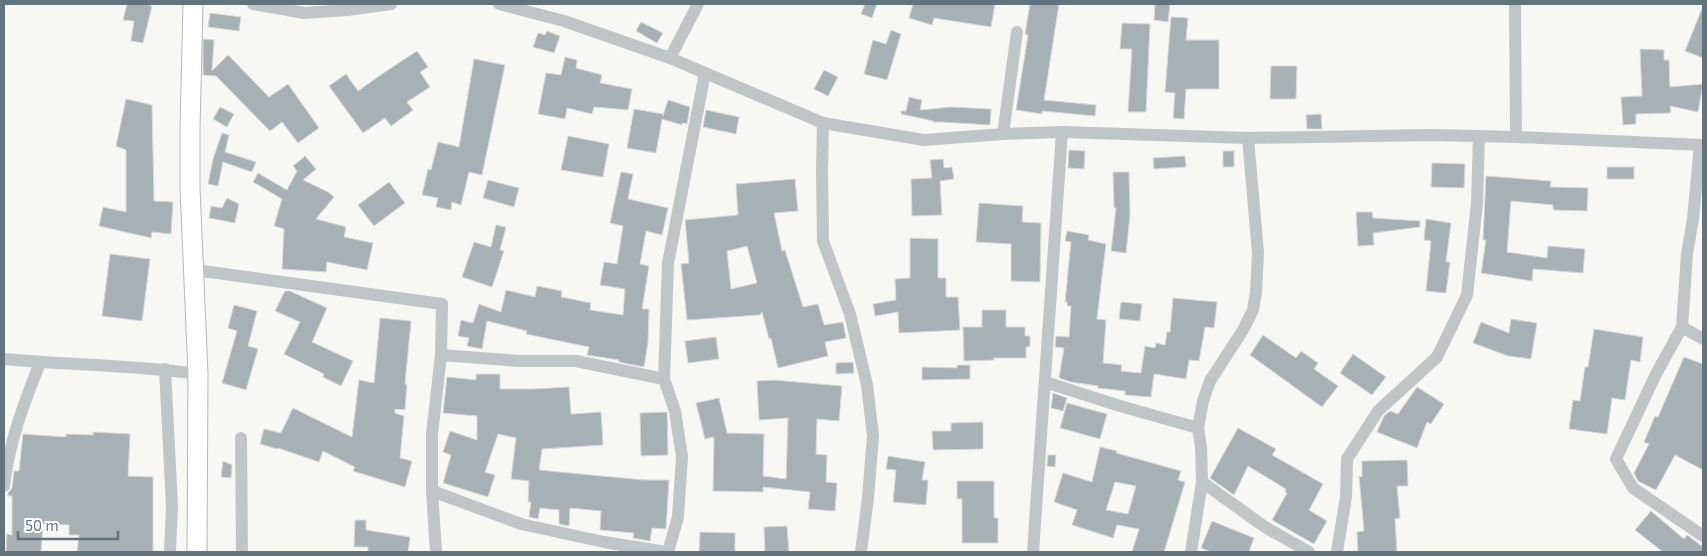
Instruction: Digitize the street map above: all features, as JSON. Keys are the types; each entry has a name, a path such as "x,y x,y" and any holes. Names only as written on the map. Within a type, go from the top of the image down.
{"main road":[{"path":"193,4 190,188 198,374 197,552"}],"street":[{"path":"253,4 304,13 348,10 391,4"},
{"path":"499,4 564,21 670,58 823,124 924,140 1062,132 1248,138 1431,135 1702,145 1687,254 1682,327 1656,374 1616,459 1633,488 1703,536"},
{"path":"670,58 698,4"},
{"path":"1516,4 1516,137"},
{"path":"1003,134 1017,32"},
{"path":"432,491 521,524 604,542 667,552 678,517 682,456 675,412 664,379 668,262 705,73"},
{"path":"823,124 823,241 850,314 867,386 872,436 868,498 861,552"},
{"path":"1033,552 1062,132"},
{"path":"1337,552 1346,497 1347,459 1378,411 1436,357 1467,295 1477,203 1479,136"},
{"path":"1190,552 1202,482 1201,447 1198,428 1203,401 1210,381 1243,330 1253,310 1256,292 1258,253 1248,138"},
{"path":"195,270 442,304 441,355 432,434 432,491 436,552"},
{"path":"1682,327 1703,339"},
{"path":"441,355 519,361 576,361 664,379"},
{"path":"4,359 40,363 165,369 198,374"},
{"path":"4,486 17,422 40,363"},
{"path":"165,369 172,506 170,552"},
{"path":"1045,382 1198,428"},
{"path":"241,438 242,552"},
{"path":"1202,482 1265,528 1309,552"}],"building":[{"path":"127,4 152,6 143,43 131,41 134,21 123,20"},
{"path":"865,4 877,4 872,18 861,14"},
{"path":"913,4 995,4 991,27 934,18 932,25 909,18"},
{"path":"1030,4 1059,4 1044,100 1096,105 1095,116 1042,111 1042,114 1016,110 1028,35 1025,34"},
{"path":"1155,4 1170,4 1168,22 1154,20"},
{"path":"1703,6 1703,58 1685,51"},
{"path":"210,13 241,17 239,31 208,27"},
{"path":"1171,17 1188,18 1186,40 1219,40 1219,89 1186,89 1184,119 1173,118 1175,93 1165,92"},
{"path":"641,22 663,33 657,43 636,31"},
{"path":"1122,23 1150,24 1146,112 1128,112 1132,49 1120,49"},
{"path":"891,30 901,34 887,80 864,74 873,40 886,44"},
{"path":"547,31 560,36 554,53 533,47 538,33 545,35"},
{"path":"203,39 214,40 212,71 228,55 269,97 288,84 319,128 298,143 282,122 270,131 216,76 203,75"},
{"path":"1640,49 1664,50 1664,60 1669,60 1670,87 1703,84 1698,112 1670,106 1671,113 1636,114 1636,124 1623,125 1621,97 1642,96"},
{"path":"417,51 428,67 420,72 430,87 407,102 413,110 391,126 385,118 363,133 329,86 346,74 358,91"},
{"path":"565,57 577,60 576,68 602,75 600,83 632,89 628,110 594,107 592,114 567,108 565,119 538,114 546,73 561,75"},
{"path":"474,59 505,65 482,175 469,172 461,205 452,202 451,210 436,207 438,198 422,195 428,169 431,170 438,142 459,147"},
{"path":"1271,66 1297,66 1296,99 1270,99"},
{"path":"824,70 838,77 828,96 814,89"},
{"path":"909,97 922,100 920,110 951,107 991,109 990,125 933,122 901,114 901,111 906,111"},
{"path":"126,99 152,105 154,201 173,202 171,234 152,232 151,238 99,226 103,207 126,212 126,150 116,146"},
{"path":"668,100 690,107 687,124 682,123 682,125 662,119 656,153 627,148 634,109 663,114 663,116"},
{"path":"220,107 234,114 227,127 213,119"},
{"path":"706,110 739,117 736,134 703,127"},
{"path":"1321,114 1322,129 1307,129 1306,115"},
{"path":"222,133 229,135 225,152 256,162 252,172 223,162 218,186 208,184 213,159"},
{"path":"568,136 609,144 603,177 561,170"},
{"path":"1069,150 1085,151 1084,169 1068,168"},
{"path":"1223,151 1234,151 1234,167 1223,167"},
{"path":"305,156 316,169 303,180 334,197 316,219 346,227 344,237 373,243 367,270 327,262 326,272 282,269 284,229 274,226 282,199 253,182 258,173 287,190 297,171 293,166"},
{"path":"1185,156 1186,167 1154,169 1153,158"},
{"path":"943,159 944,168 952,167 954,179 940,181 942,215 912,216 911,179 932,178 930,160"},
{"path":"1432,163 1465,164 1464,188 1431,187"},
{"path":"1607,167 1634,167 1634,179 1607,179"},
{"path":"621,172 633,174 628,199 668,208 662,235 646,231 640,264 649,266 642,309 649,309 648,342 644,367 619,362 619,360 587,355 589,347 526,334 527,331 487,321 482,349 467,346 469,338 458,336 461,320 473,323 479,304 501,312 506,290 535,297 537,286 562,291 561,297 591,303 590,310 623,315 625,289 600,285 604,262 617,264 623,226 610,223"},
{"path":"1113,172 1129,172 1130,215 1126,253 1111,251 1116,208 1114,208"},
{"path":"1486,176 1551,181 1550,187 1588,188 1587,211 1553,210 1553,205 1511,201 1507,252 1547,258 1548,246 1585,249 1583,273 1533,269 1532,281 1481,273 1486,240 1483,240"},
{"path":"795,179 798,211 774,213 782,251 785,250 803,307 818,304 824,325 843,322 846,338 825,342 828,356 778,368 771,338 769,339 762,312 760,315 687,320 681,264 689,263 685,220 738,215 736,184","holes":["747,246 757,283 731,289 727,251"]},
{"path":"488,180 519,188 514,207 483,198"},
{"path":"389,182 405,203 374,226 358,205"},
{"path":"227,198 239,204 235,223 209,218 211,206 222,208"},
{"path":"979,203 1023,206 1022,222 1041,223 1040,282 1011,281 1011,244 976,242"},
{"path":"1356,212 1372,212 1373,218 1420,221 1420,227 1373,233 1374,245 1358,246"},
{"path":"1426,219 1451,223 1446,262 1450,262 1446,293 1426,291 1431,241 1424,240"},
{"path":"496,225 506,227 500,250 504,251 492,287 462,277 474,242 491,247"},
{"path":"1067,231 1089,235 1088,240 1106,244 1097,319 1106,320 1103,363 1122,365 1121,371 1141,373 1145,346 1155,348 1156,343 1165,345 1167,332 1170,332 1173,298 1217,302 1214,328 1205,327 1199,361 1189,360 1186,379 1154,374 1151,397 1125,395 1125,391 1098,388 1098,386 1071,382 1059,378 1064,348 1055,347 1056,336 1069,337 1071,306 1067,306 1067,302 1065,302 1071,242 1065,241"},
{"path":"910,238 938,239 938,278 946,278 946,297 958,297 960,330 899,333 898,312 875,316 873,304 896,300 895,279 910,278"},
{"path":"110,254 150,259 142,321 102,316"},
{"path":"285,291 290,291 327,308 312,342 353,361 341,386 323,377 324,374 284,354 300,322 275,311"},
{"path":"1121,302 1142,304 1140,321 1119,319"},
{"path":"234,305 257,311 248,346 258,349 246,390 222,383 237,331 228,328"},
{"path":"982,310 1006,310 1006,327 1025,327 1025,336 1030,336 1030,346 1026,347 1026,358 993,358 994,360 964,361 963,327 982,327"},
{"path":"380,318 411,321 405,384 407,385 405,410 395,409 395,413 404,416 400,458 412,461 405,487 353,471 355,467 323,451 319,462 260,444 264,429 281,433 293,408 352,437 359,380 374,383"},
{"path":"1511,319 1537,323 1531,359 1508,356 1473,343 1481,322 1509,333"},
{"path":"1594,329 1643,337 1640,362 1631,360 1625,400 1612,398 1607,434 1569,429 1573,400 1580,401 1585,367 1588,367"},
{"path":"1263,335 1296,358 1301,351 1318,363 1314,369 1338,386 1322,407 1250,355"},
{"path":"716,337 719,359 688,363 685,341"},
{"path":"1353,354 1386,377 1372,395 1340,373"},
{"path":"1684,357 1703,364 1703,470 1675,455 1656,490 1638,481 1634,473 1649,444 1644,442 1655,416 1658,417"},
{"path":"853,362 854,373 836,374 836,363"},
{"path":"957,365 970,365 970,379 922,380 922,367 957,368"},
{"path":"476,374 500,374 500,389 569,387 571,414 601,412 603,445 542,449 539,470 644,480 669,480 666,529 652,528 650,541 633,538 634,533 600,530 601,511 570,508 569,526 559,524 559,510 540,508 538,519 529,517 531,502 528,502 529,481 511,479 516,438 498,434 485,472 495,475 488,497 443,483 451,455 443,452 450,431 477,440 477,416 443,413 447,377 476,380"},
{"path":"774,380 842,386 839,421 817,419 816,454 827,455 826,482 837,483 835,511 808,509 810,492 763,487 763,492 713,491 714,437 705,439 696,403 719,398 727,433 764,434 763,476 786,479 788,418 759,420 757,381"},
{"path":"1417,387 1444,404 1431,424 1427,422 1417,448 1377,432 1384,416 1390,411 1398,414"},
{"path":"1053,393 1067,398 1063,411 1051,408"},
{"path":"1067,403 1107,414 1100,439 1060,428"},
{"path":"667,412 668,455 641,456 640,413"},
{"path":"983,422 983,449 933,450 932,431 951,431 951,423"},
{"path":"1238,428 1276,449 1272,455 1323,484 1309,510 1327,521 1314,544 1272,520 1287,493 1285,492 1286,489 1248,466 1234,495 1210,478"},
{"path":"93,432 130,434 128,476 153,477 153,552 77,552 79,535 69,535 69,525 43,524 41,552 6,552 7,534 12,535 12,496 8,496 8,493 12,488 14,471 19,471 23,434 66,437 66,434 93,435"},
{"path":"1100,447 1181,471 1178,480 1185,482 1164,552 1132,552 1139,529 1117,525 1113,538 1072,525 1077,510 1054,502 1063,473 1092,482","holes":["1115,482 1136,486 1128,514 1106,510"]},
{"path":"1048,455 1056,455 1055,467 1047,466"},
{"path":"888,456 925,462 922,480 928,480 926,505 893,502 896,470 886,469"},
{"path":"1407,460 1408,486 1397,486 1400,518 1395,519 1397,552 1358,552 1357,532 1364,531 1359,476 1362,477 1362,461"},
{"path":"223,461 232,465 231,478 221,477"},
{"path":"957,481 994,481 994,518 998,518 998,543 962,543 962,499 957,499"},
{"path":"1651,511 1684,539 1687,535 1703,547 1703,552 1663,552 1635,530"},
{"path":"355,520 366,520 366,530 410,537 408,552 368,552 368,547 354,547"},
{"path":"1212,521 1254,538 1249,552 1211,552 1201,548"},
{"path":"787,526 789,552 765,552 764,527"},
{"path":"700,532 735,533 735,552 699,552"}]}
